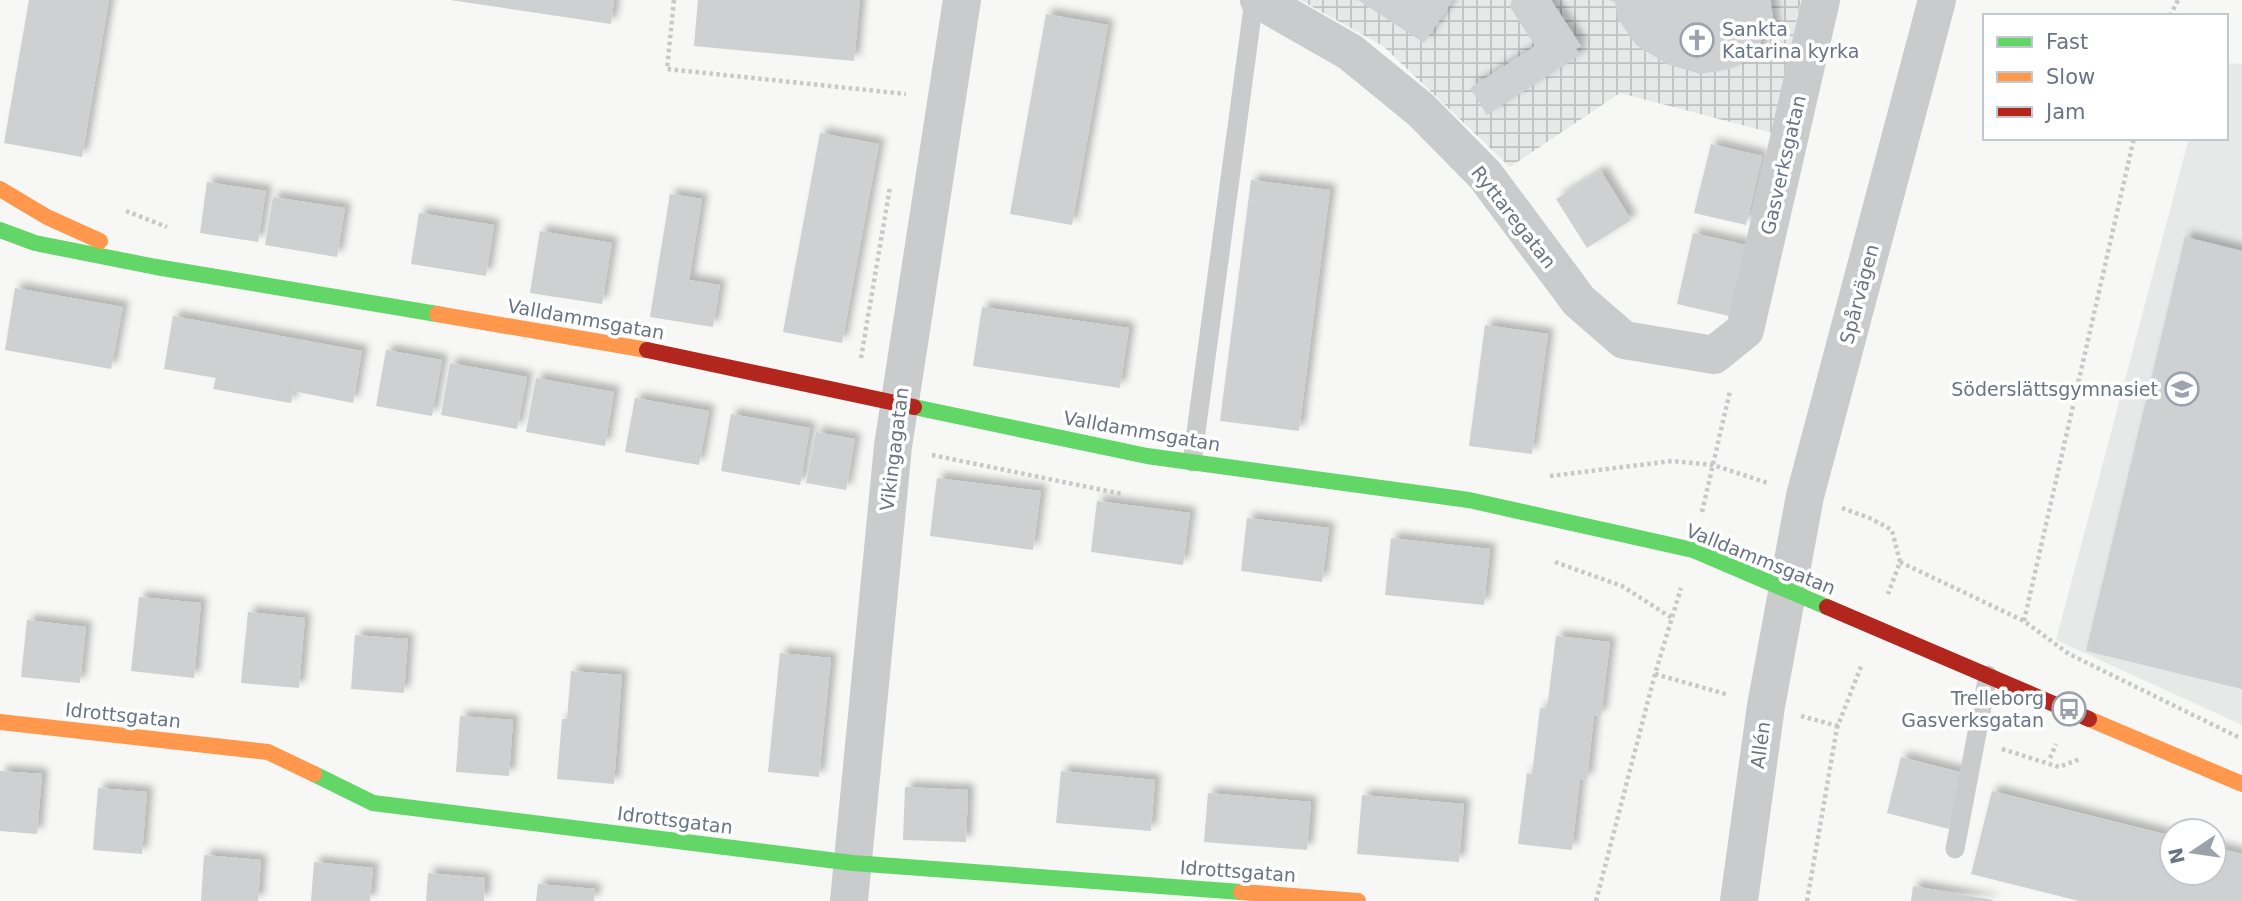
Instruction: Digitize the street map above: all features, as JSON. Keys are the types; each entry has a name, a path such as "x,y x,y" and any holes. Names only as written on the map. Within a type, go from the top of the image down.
{"street":[{"name":"Vikingagatan","path":"849,901 898,405 962,0"},
{"name":"Ryttaregatan","path":"1257,0 1350,52 1421,110 1485,175 1579,301 1624,340 1714,355 1745,330"},
{"name":"Gasverksgatan","path":"1745,330 1821,0"},
{"name":"Spårvägen","path":"1786,590 1805,496 1937,0"},
{"path":"0,189 47,217 156,267"},
{"name":"Valldammsgatan","path":"0,230 35,243 156,267 627,346 1147,456 1469,500 1693,551 2242,784"},
{"name":"Allén","path":"1739,901 1766,706 1786,590"},
{"name":"Idrottsgatan","path":"0,722 268,752 373,803 853,863 1358,901"}],"lane":[{"path":"1192,462 1257,0"},
{"path":"1955,849 1988,675"}],"path":[{"path":"674,0 667,69 906,94"},
{"path":"2024,621 2134,140"},
{"path":"1596,901 1655,674 1693,551 1745,330"},
{"path":"1900,562 2024,621 2069,654 2242,738"},
{"path":"1979,723 1996,746 2059,767 2134,736"},
{"path":"1807,901 1838,726"},
{"path":"2050,758 2056,744"}],"shaded area":[{"path":"1300,0 1801,0 1772,133 1620,93 1510,167 1383,46"},
{"name":"Söderslättsgymnasiet","path":"2228,63 2242,64 2242,725 2056,640 2188,140 2228,140"}],"building":[{"path":"29,0 109,0 82,157 4,143"},
{"path":"450,0 614,0 611,24"},
{"path":"698,0 860,0 854,61 694,46"},
{"path":"1358,0 1453,0 1424,43"},
{"path":"1512,0 1551,0 1581,46 1576,49 1580,55 1487,115 1470,88 1535,46 1510,7"},
{"name":"Sankta Katarina kyrka","path":"1609,0 1771,0 1774,32 1762,36 1758,55 1730,69 1700,74 1667,64 1636,45 1618,19 1615,2"},
{"path":"1046,14 1108,25 1072,225 1010,214"},
{"path":"820,133 879,144 842,343 783,332"},
{"path":"1711,144 1762,156 1746,225 1694,213"},
{"path":"1601,171 1631,220 1587,248 1556,199"},
{"path":"1251,180 1330,190 1299,431 1220,421"},
{"path":"207,182 266,191 258,242 200,233"},
{"path":"670,194 702,199 689,280 720,285 713,327 650,317"},
{"path":"273,197 345,208 337,257 265,245"},
{"path":"419,213 494,225 486,276 411,264"},
{"path":"540,231 612,243 602,304 530,293"},
{"path":"1693,233 1746,245 1729,316 1677,304"},
{"name":"Söderslättsgymnasiet","path":"2185,237 2242,251 2242,689 2086,651"},
{"path":"15,288 123,307 111,369 5,350"},
{"path":"982,307 1129,328 1120,388 973,366"},
{"path":"173,316 362,351 353,403 293,391 291,403 213,389 216,378 164,369"},
{"path":"1485,325 1548,334 1532,454 1469,446"},
{"path":"386,350 442,360 432,416 376,406"},
{"path":"450,363 527,377 517,429 441,415"},
{"path":"536,378 614,392 605,446 526,432"},
{"path":"635,398 709,411 699,465 625,452"},
{"path":"731,414 810,428 800,485 721,471"},
{"path":"816,432 855,439 846,490 806,483"},
{"path":"937,478 1041,491 1033,550 930,536"},
{"path":"1097,501 1190,513 1183,565 1091,552"},
{"path":"1247,518 1329,528 1322,582 1241,571"},
{"path":"1391,538 1490,549 1484,605 1385,595"},
{"path":"139,597 201,603 194,678 131,671"},
{"path":"248,612 305,618 299,688 241,683"},
{"path":"27,620 86,627 80,683 21,677"},
{"path":"355,635 408,639 404,693 351,689"},
{"path":"1556,636 1610,642 1601,716 1594,715 1587,780 1580,779 1572,850 1518,844 1527,773 1532,774 1540,708 1547,709"},
{"path":"780,653 831,658 819,777 768,772"},
{"path":"571,671 622,675 614,784 557,779 562,719 567,719"},
{"path":"460,716 513,720 509,776 456,772"},
{"path":"1901,757 1963,773 1949,829 1887,813"},
{"path":"0,771 42,774 37,834 0,831"},
{"path":"1061,771 1155,780 1151,831 1056,823"},
{"path":"905,787 968,790 966,842 903,840"},
{"path":"98,788 147,792 142,854 93,850"},
{"path":"1992,791 2158,832 2158,887 2228,887 2228,850 2242,854 2242,901 2079,901 1971,874"},
{"path":"1208,793 1311,802 1307,850 1204,842"},
{"path":"1362,795 1464,804 1459,862 1357,854"},
{"path":"204,855 261,860 258,901 201,901"},
{"path":"314,862 373,868 370,901 311,901"},
{"path":"428,873 485,878 484,901 426,901"},
{"path":"538,884 595,889 594,901 536,901"},
{"path":"1913,886 1993,900 1993,901 1911,901"}],"traffic: fast":[{"path":"0,230 35,243 156,267 437,314"},
{"path":"914,407 1147,456 1469,500 1693,550 1827,607"},
{"path":"314,774 373,803 853,863 1241,892"}],"traffic: slow":[{"path":"0,189 47,217 100,241"},
{"path":"437,314 647,350"},
{"path":"2089,719 2242,784"},
{"path":"0,722 268,752 314,774"},
{"path":"1241,892 1358,901"}],"traffic: jam":[{"path":"647,350 914,407"},
{"path":"1827,607 2089,719"}],"place":[{"name":"Sankta Katarina kyrka","path":"1697,40"},
{"name":"Söderslättsgymnasiet","path":"2182,389"},
{"name":"Trelleborg Gasverksgatan","path":"2069,709"}]}
